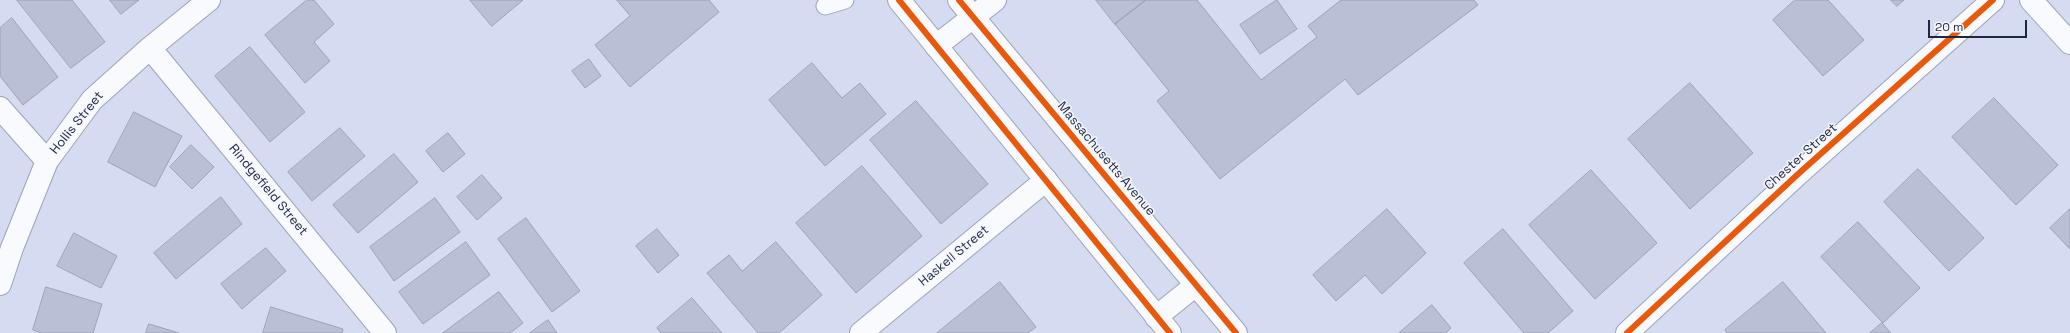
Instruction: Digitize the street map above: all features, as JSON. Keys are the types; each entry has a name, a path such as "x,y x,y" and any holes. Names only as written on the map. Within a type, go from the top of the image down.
{"street":[{"name":"Hollis Street","path":"0,284 6,244 47,161 92,100 150,48 209,0"},
{"path":"899,0 1163,325 1196,285"},
{"name":"Massachusetts Avenue","path":"959,0 1236,333"},
{"path":"936,46 995,0"},
{"name":"Chester Street","path":"1627,333 1797,175 1993,0"},
{"path":"2031,0 2070,43"},
{"name":"Rindgefield Street","path":"150,48 385,333"},
{"path":"0,108 47,161"},
{"name":"Haskell Street","path":"861,333 1046,180"}],"lane":[{"path":"825,6 845,0"}],"building":[{"path":"17,0 72,0 105,42 71,68"},
{"path":"110,0 139,0 121,14"},
{"path":"307,0 314,0 334,24 314,42 330,61 305,83 265,35"},
{"path":"470,0 523,0 492,26"},
{"path":"617,0 709,0 719,12 630,87 595,45 630,16"},
{"path":"1096,0 1146,0 1115,24"},
{"path":"1146,0 1197,0 1261,80 1317,37 1308,26 1341,0 1474,0 1478,5 1358,95 1345,79 1220,179 1157,101 1169,91 1115,24"},
{"path":"1277,0 1297,29 1260,54 1240,25"},
{"path":"1795,0 1828,0 1864,40 1823,76 1773,20"},
{"path":"1891,0 1904,0 1897,6"},
{"path":"12,18 58,77 23,105 0,76 0,28"},
{"path":"250,47 305,112 270,142 215,76"},
{"path":"589,59 601,76 585,88 572,71"},
{"path":"812,63 842,98 860,83 886,114 825,166 769,100"},
{"path":"1690,83 1753,153 1690,209 1628,139"},
{"path":"1994,98 2058,165 2016,205 1952,137"},
{"path":"916,101 988,184 941,224 870,140"},
{"path":"134,112 182,136 155,187 108,162"},
{"path":"340,128 365,156 312,201 288,172"},
{"path":"448,133 465,154 443,172 426,151"},
{"path":"191,145 214,167 192,189 170,167"},
{"path":"394,154 418,182 358,233 333,205"},
{"path":"862,166 922,236 856,293 796,223"},
{"path":"1918,169 1984,238 1949,271 1884,202"},
{"path":"1591,170 1657,243 1595,299 1529,225"},
{"path":"482,175 502,198 477,220 457,197"},
{"path":"221,197 242,224 176,279 154,253"},
{"path":"435,198 460,232 394,281 370,247"},
{"path":"1387,209 1426,253 1382,294 1365,275 1336,301 1313,275"},
{"path":"2070,209 2070,249 2050,228"},
{"path":"526,218 580,291 552,312 498,239"},
{"path":"1858,222 1920,288 1883,323 1821,257"},
{"path":"657,229 679,255 658,273 636,246"},
{"path":"1503,229 1573,311 1548,333 1524,333 1464,263"},
{"path":"74,233 117,256 101,288 57,266"},
{"path":"466,242 490,275 423,324 399,292"},
{"path":"776,242 822,295 779,333 758,333 707,273 729,255 742,271"},
{"path":"266,248 286,271 242,309 221,284"},
{"path":"1000,282 1036,327 1028,333 937,333"},
{"path":"1783,282 1826,333 1727,333 1725,330"},
{"path":"46,287 102,304 93,333 42,333 33,330"},
{"path":"499,292 523,323 510,333 443,333"},
{"path":"692,298 722,333 661,333 657,328"},
{"path":"1432,305 1451,328 1446,333 1399,333"},
{"path":"271,307 343,329 342,333 263,333"},
{"path":"548,320 557,333 530,333"},
{"path":"1882,323 1891,333 1870,333"},
{"path":"149,324 179,333 146,333"}],"cycle path":[{"path":"899,0 1170,333"},
{"path":"959,0 1236,333"},
{"path":"1627,333 1797,175 1993,0"}]}
